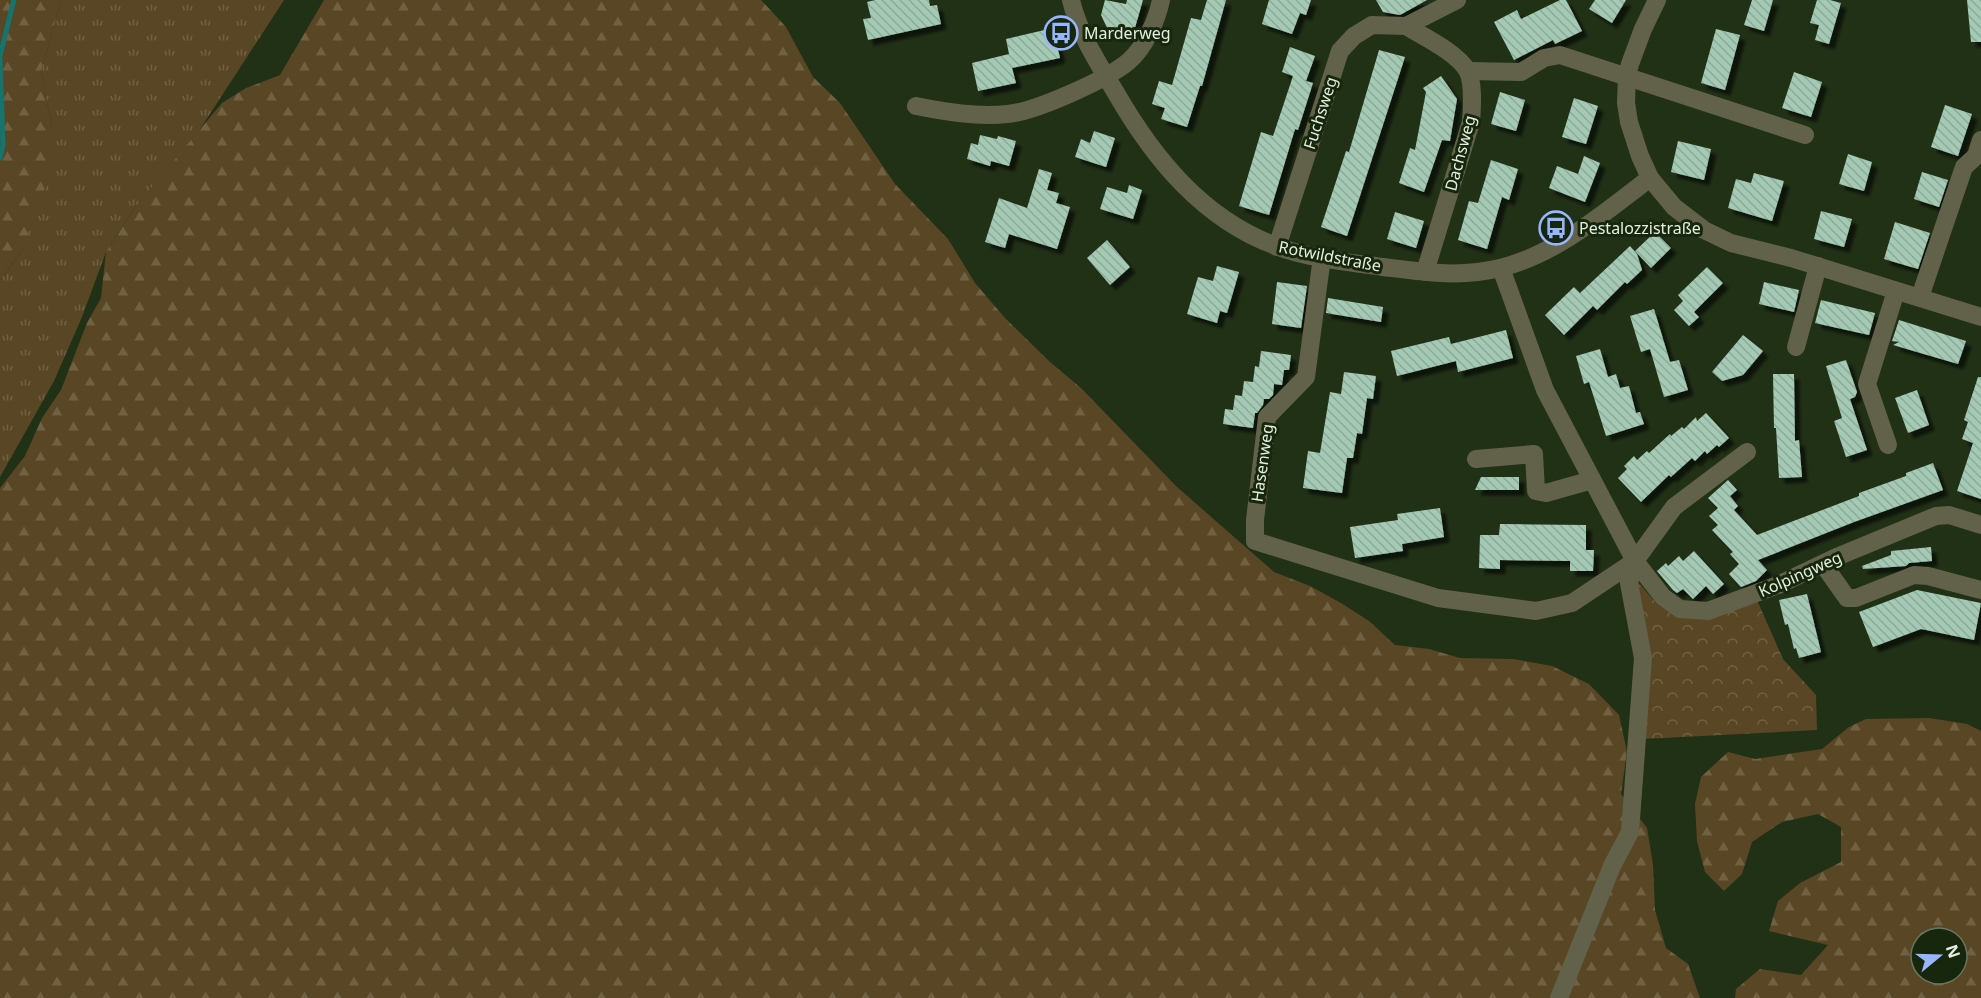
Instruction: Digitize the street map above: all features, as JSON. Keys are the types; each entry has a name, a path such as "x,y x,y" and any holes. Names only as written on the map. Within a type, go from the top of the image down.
{"street":[{"name":"Rotwildstraße","path":"1071,0 1088,46 1128,114 1166,167 1200,202 1235,227 1277,247 1322,257 1425,272 1457,275 1501,268 1522,262 1562,242 1650,178"},
{"path":"916,106 964,115 1010,114 1059,99 1106,76 1130,60 1145,41 1161,0"},
{"path":"1457,0 1406,26 1455,58 1468,72 1521,72 1544,58 1560,55 1805,135"},
{"path":"1657,0 1643,29 1627,76 1626,103 1629,122 1650,178 1674,207 1704,230 1731,243 1981,316"},
{"name":"Fuchsweg","path":"1277,247 1340,51 1354,36 1372,25 1406,26"},
{"name":"Dachsweg","path":"1425,272 1471,122 1472,96 1468,72"},
{"path":"1920,297 1964,167 1976,156 1981,140"},
{"name":"Hasenweg","path":"1322,257 1306,377 1267,417 1255,520 1255,541 1438,598 1536,611 1572,603 1635,561"},
{"path":"1796,347 1818,267"},
{"path":"1501,268 1545,390 1635,561"},
{"path":"1888,445 1867,384 1896,291"},
{"path":"1560,998 1611,866 1630,832 1643,658 1629,583 1635,561 1674,507 1747,452"},
{"path":"1476,459 1534,454 1536,491 1546,493 1592,480"},
{"name":"Kolpingweg","path":"1635,561 1663,597 1680,609 1708,611 1936,516 1949,516 1981,525"},
{"path":"1823,564 1847,598 1856,598 1914,575 1928,576 1981,590"}],"green space":[{"path":"0,0 61,0 41,72 52,127 46,182 22,251 0,280"},
{"path":"61,0 284,0 195,137 135,207 106,252 82,317 54,381 0,477 0,280 22,251 52,127 41,72"},
{"path":"324,0 761,0 786,27 813,77 840,103 895,184 948,239 975,283 1005,318 1050,362 1081,388 1177,487 1274,572 1310,586 1341,603 1369,621 1395,645 1429,649 1460,658 1513,659 1552,666 1589,684 1619,715 1627,752 1621,794 1647,828 1653,865 1655,910 1666,948 1688,964 1700,998 0,998 0,488 25,456 42,418 61,390 87,323 101,298 106,252 135,207 222,103 246,88 280,75"},
{"path":"1637,581 1657,604 1677,616 1757,600 1783,659 1816,695 1817,730 1643,739"},
{"path":"1929,718 1967,724 1981,731 1981,998 1735,998 1736,989 1760,969 1801,975 1828,945 1769,931 1778,901 1800,883 1841,862 1841,827 1818,814 1782,822 1752,842 1742,874 1724,891 1705,872 1697,841 1695,804 1701,777 1728,752 1755,759 1822,749 1849,727 1866,719"}],"building":[{"path":"929,0 930,6 937,5 941,24 868,40 863,19 871,18 867,2"},
{"path":"1105,0 1126,4 1127,0 1143,0 1132,38 1109,32 1101,15"},
{"path":"1207,0 1226,0 1202,86 1200,86 1187,127 1161,119 1165,108 1152,104 1159,81 1172,85 1191,18 1201,20"},
{"path":"1269,0 1311,0 1306,15 1300,13 1292,34 1262,24"},
{"path":"1376,0 1427,0 1400,15 1383,12"},
{"path":"1560,0 1566,0 1582,31 1555,44 1553,40 1514,60 1494,22 1517,10 1521,19"},
{"path":"1595,0 1626,0 1612,23 1589,9"},
{"path":"1752,0 1773,0 1764,31 1744,25"},
{"path":"1817,0 1841,3 1829,44 1815,40 1819,25 1810,23"},
{"path":"1967,0 1981,0 1981,42 1971,42"},
{"path":"1053,28 1060,58 1012,68 1016,83 978,91 972,63 1009,54 1006,39"},
{"path":"1716,29 1740,35 1725,90 1701,83"},
{"path":"1290,47 1315,56 1306,81 1313,83 1298,130 1295,129 1269,215 1239,206 1261,132 1273,136 1293,76 1282,72"},
{"path":"1379,50 1405,57 1347,236 1321,227 1346,151 1349,152"},
{"path":"1794,72 1822,82 1811,117 1782,108"},
{"path":"1441,76 1457,99 1450,141 1442,140 1424,192 1399,183 1410,148 1415,150 1426,92 1423,88"},
{"path":"1500,92 1525,100 1516,131 1491,124"},
{"path":"1574,98 1598,106 1586,144 1562,137"},
{"path":"1945,105 1972,114 1958,156 1931,147"},
{"path":"1094,131 1115,138 1106,167 1075,157 1081,139 1090,143"},
{"path":"980,135 997,139 998,136 1016,141 1009,166 991,161 990,166 967,159 971,143 978,145"},
{"path":"1678,141 1711,149 1704,180 1671,172"},
{"path":"1848,154 1872,162 1864,191 1839,184"},
{"path":"1584,156 1600,163 1585,202 1549,188 1557,166 1578,174"},
{"path":"1491,160 1518,169 1509,200 1502,197 1487,249 1458,240 1469,201 1478,203"},
{"path":"1039,169 1052,173 1047,190 1059,193 1056,203 1070,207 1057,249 1009,234 1005,248 985,242 999,198 1027,208"},
{"path":"1922,172 1948,180 1939,207 1914,199"},
{"path":"1754,173 1784,181 1772,221 1728,208 1736,179 1751,183"},
{"path":"1129,185 1142,190 1133,219 1100,209 1107,187 1127,193"},
{"path":"1821,211 1852,219 1844,247 1814,239"},
{"path":"1395,212 1424,221 1416,248 1387,239"},
{"path":"1895,222 1930,233 1918,269 1884,259"},
{"path":"1655,232 1671,248 1651,268 1635,251"},
{"path":"1107,240 1130,267 1110,285 1087,258"},
{"path":"1630,246 1637,254 1642,270 1627,284 1625,282 1597,310 1593,306 1564,335 1545,315 1574,287 1580,293"},
{"path":"1217,266 1239,272 1227,313 1220,311 1217,323 1187,314 1198,277 1213,281"},
{"path":"1707,267 1723,283 1694,312 1699,317 1689,326 1674,310 1683,301 1678,295"},
{"path":"1277,282 1307,286 1301,328 1272,324"},
{"path":"1764,282 1799,290 1794,312 1759,304"},
{"path":"1328,298 1383,307 1381,322 1326,313"},
{"path":"1821,300 1875,313 1869,335 1815,323"},
{"path":"1654,309 1670,362 1679,360 1688,390 1664,397 1650,349 1641,352 1630,316"},
{"path":"1899,320 1966,341 1958,364 1893,345 1899,342 1892,341"},
{"path":"1506,330 1513,358 1458,372 1456,361 1397,376 1391,351 1449,337 1451,344"},
{"path":"1743,335 1763,351 1743,375 1722,381 1712,372"},
{"path":"1600,349 1608,377 1616,374 1620,388 1629,386 1636,413 1640,412 1644,424 1606,436 1589,382 1584,384 1576,356"},
{"path":"1261,351 1291,355 1289,370 1284,370 1282,385 1274,384 1273,395 1269,399 1264,399 1263,405 1255,413 1253,428 1223,424 1225,409 1233,410 1235,395 1242,396 1244,381 1253,382 1255,366 1259,367"},
{"path":"1846,360 1857,392 1855,397 1850,399 1867,450 1846,457 1834,421 1842,418 1826,366"},
{"path":"1344,372 1376,376 1373,399 1367,398 1362,434 1357,433 1353,458 1347,458 1342,493 1303,488 1308,451 1320,453 1330,392 1341,394"},
{"path":"1773,374 1794,374 1795,441 1799,440 1802,477 1779,478 1776,428 1774,428"},
{"path":"1978,377 1981,377 1981,499 1957,491 1973,443 1962,439 1968,422 1964,420"},
{"path":"1917,390 1929,425 1908,433 1895,398"},
{"path":"1706,413 1729,438 1707,454 1705,451 1695,461 1692,458 1671,477 1669,475 1641,502 1618,478 1627,469 1624,466 1634,456 1637,460 1647,451 1649,453 1670,434 1671,436 1682,427 1684,429 1696,417 1697,421"},
{"path":"1933,463 1943,490 1758,560 1767,570 1756,581 1741,587 1729,574 1739,564 1730,554 1733,552 1712,530 1718,525 1709,516 1718,508 1708,498 1728,480 1737,490 1730,496 1738,506 1734,510 1757,535 1859,496 1859,493 1906,476 1906,473"},
{"path":"1481,477 1519,477 1519,490 1475,490"},
{"path":"1440,508 1444,537 1402,544 1403,551 1355,558 1350,527 1398,520 1397,514"},
{"path":"1500,524 1586,525 1586,550 1594,550 1593,571 1570,571 1570,561 1500,560 1500,569 1479,568 1480,535 1499,535"},
{"path":"1931,547 1932,561 1909,563 1906,566 1863,569 1862,566 1891,555 1891,551"},
{"path":"1694,551 1724,584 1713,594 1706,586 1693,599 1683,589 1677,593 1673,590 1657,571 1666,563 1668,566 1679,556 1683,561"},
{"path":"1917,590 1981,603 1974,640 1921,629 1873,647 1859,612"},
{"path":"1807,594 1821,652 1799,658 1796,648 1794,649 1788,624 1785,625 1779,600"}],"waterway":[{"path":"0,56 14,0"},
{"path":"0,59 3,145 0,158"}],"place":[{"name":"Marderweg","path":"1061,33"},
{"name":"Pestalozzistraße","path":"1556,228"}]}
